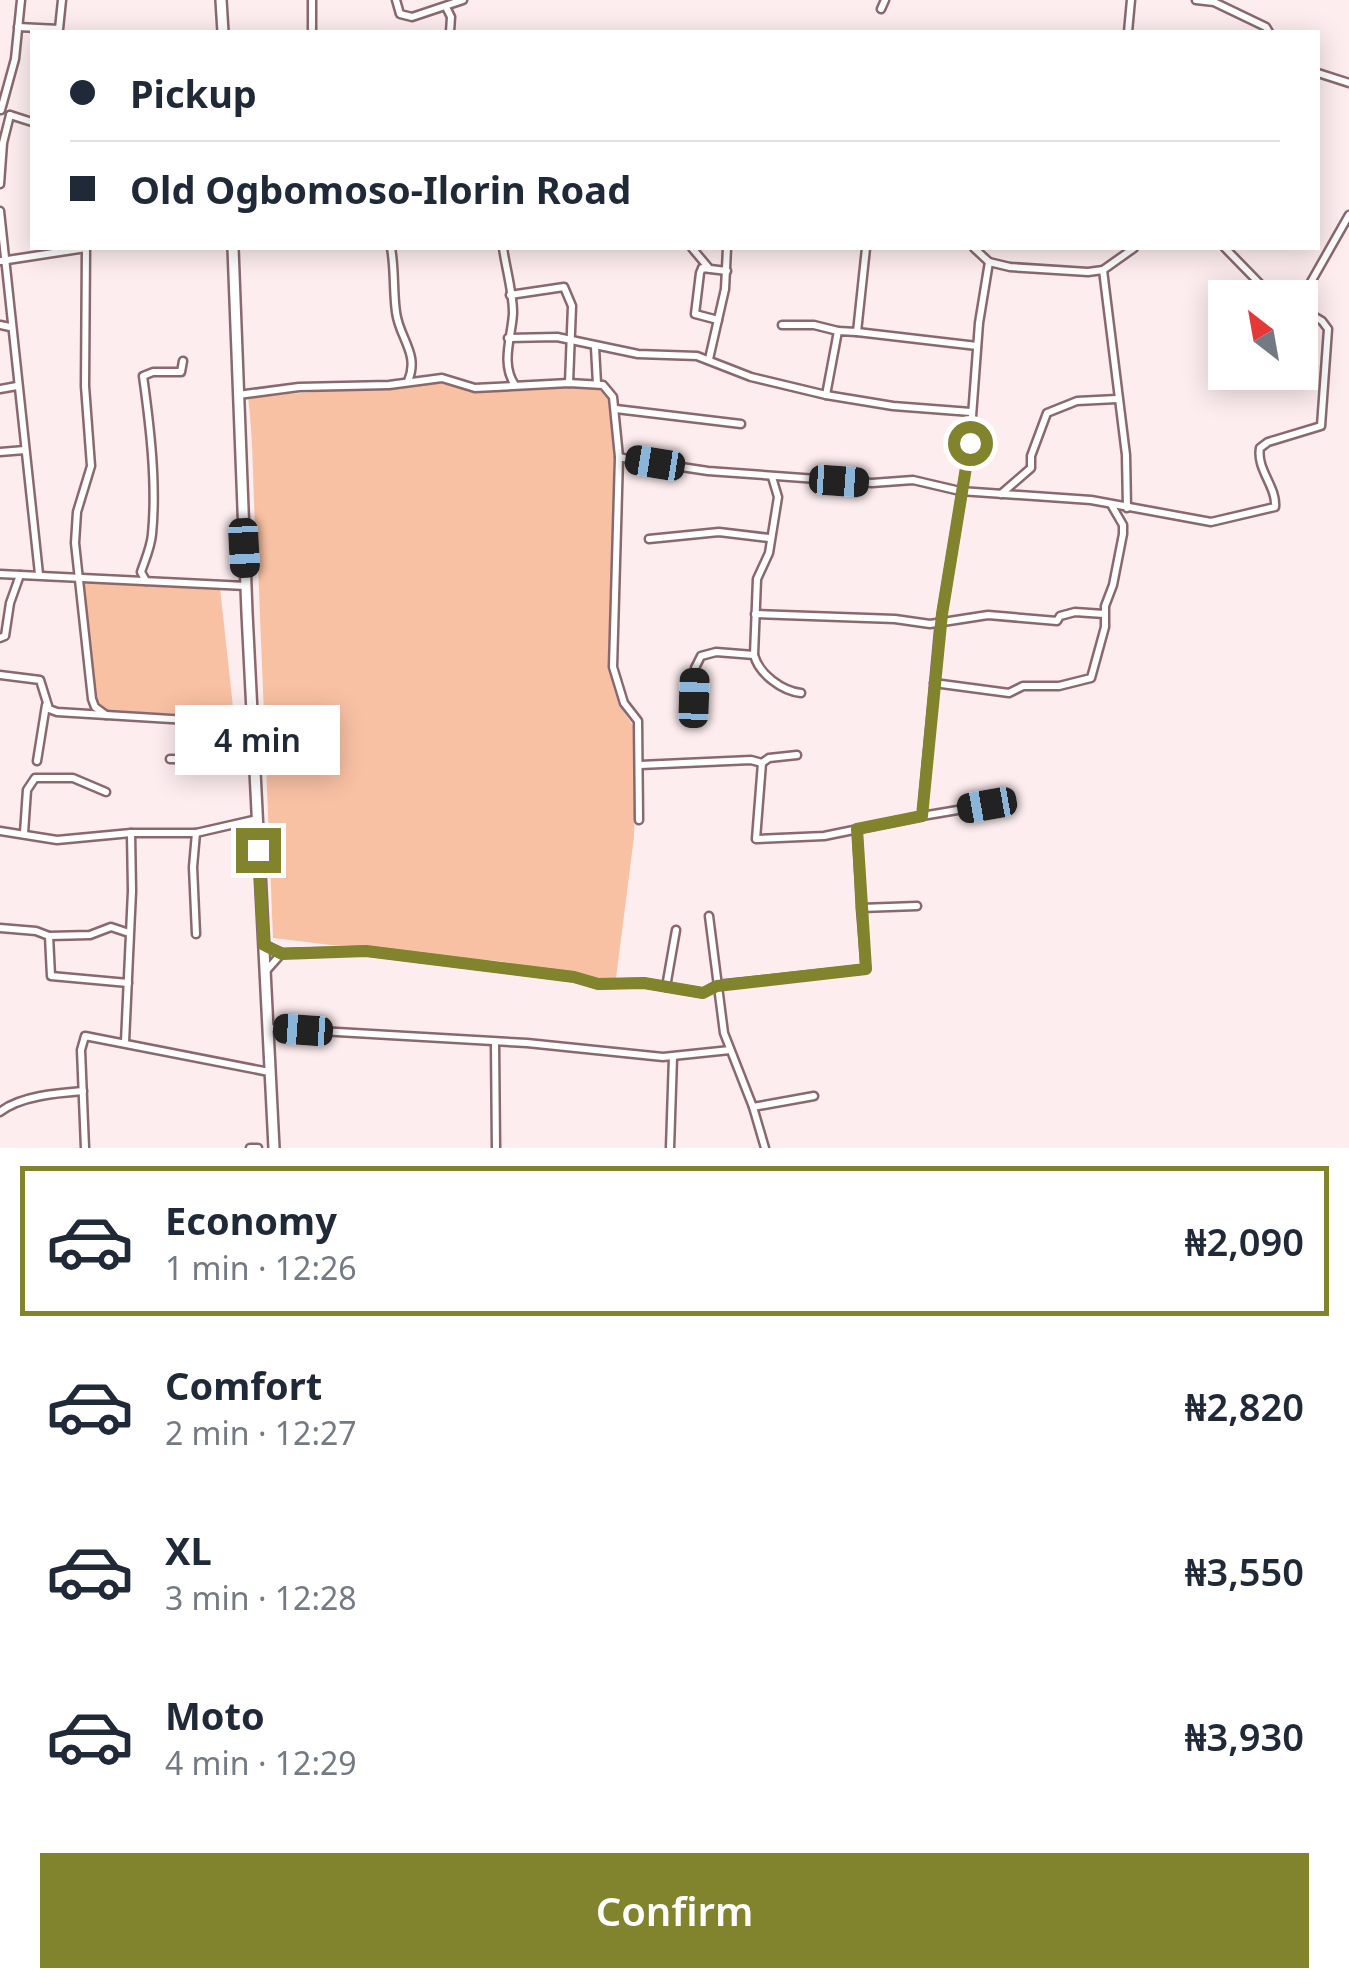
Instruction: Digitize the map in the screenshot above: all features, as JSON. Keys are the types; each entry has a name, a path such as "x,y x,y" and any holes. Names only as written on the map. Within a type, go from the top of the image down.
{"highway":[{"path":"221,0 223,30"},
{"path":"233,250 274,1148"}],"street":[{"path":"21,0 15,59 1,109 30,121"},
{"path":"18,27 58,29 62,0"},
{"path":"312,0 312,30"},
{"path":"396,0 404,17 464,0"},
{"path":"882,10 886,0"},
{"path":"1128,30 1131,0"},
{"path":"1196,0 1214,2 1267,30"},
{"path":"446,7 451,17 450,30"},
{"path":"1320,74 1349,83"},
{"path":"0,184 10,116"},
{"path":"0,211 2,261 39,574"},
{"path":"1312,280 1349,215"},
{"path":"2,261 73,250"},
{"path":"86,250 85,386 91,466 76,512 75,543 92,698 99,712 106,715"},
{"path":"391,250 396,312 411,354 408,382"},
{"path":"503,250 513,310 508,338 509,372 515,385"},
{"path":"694,250 708,267"},
{"path":"708,360 727,270 727,250"},
{"path":"857,332 866,250"},
{"path":"976,250 990,262 1010,267 1102,270 1131,250"},
{"path":"1227,250 1256,280"},
{"path":"922,816 941,621 970,443 977,346 990,262"},
{"path":"718,320 695,314 700,273 708,267 727,270"},
{"path":"1102,270 1128,479 1127,508"},
{"path":"510,295 564,287 572,306 570,383"},
{"path":"619,457 708,471 872,483 913,480 960,492 1091,500 1211,522 1275,507 1276,500 1258,455 1260,448 1300,431 1315,430 1322,422 1328,329 1318,319"},
{"path":"0,324 10,326"},
{"path":"782,324 977,346"},
{"path":"826,395 838,331"},
{"path":"508,338 583,340 595,347 638,354 686,354 826,395 892,406 971,412"},
{"path":"595,347 597,384"},
{"path":"146,581 142,572 153,516 150,428 142,376 181,372 183,361"},
{"path":"238,394 442,378 475,388 570,383 597,384 611,392 619,457 614,667 624,703 638,721 639,820"},
{"path":"0,389 17,386"},
{"path":"1000,494 1031,468 1031,456 1047,413 1076,401 1118,399"},
{"path":"616,410 741,424"},
{"path":"0,452 24,450"},
{"path":"772,476 778,497 768,553 757,579 754,656 758,667 780,686 801,694"},
{"path":"934,683 1009,693 1027,685 1059,686 1092,678 1123,534 1123,525 1112,505"},
{"path":"649,540 719,532 769,538"},
{"path":"0,574 246,586"},
{"path":"0,638 5,636 10,603 20,575"},
{"path":"756,614 895,618 930,624 988,616 1057,621 1060,616 1076,612 1104,614"},
{"path":"694,698 695,668 701,656 716,652 754,656"},
{"path":"0,675 40,680 46,705 37,761"},
{"path":"46,705 57,712 252,724"},
{"path":"797,756 768,758 762,763 756,839 824,836 987,805"},
{"path":"170,760 254,761"},
{"path":"640,765 751,760 762,763"},
{"path":"24,833 27,790 35,778 73,778 106,792"},
{"path":"0,831 57,840 130,832 196,832 257,818"},
{"path":"264,945 282,954 366,951 574,977 598,984 644,983 703,993 717,986 866,969 857,829"},
{"path":"125,1042 132,890 130,832"},
{"path":"196,832 196,934"},
{"path":"861,908 916,906"},
{"path":"709,916 720,1018 764,1148"},
{"path":"0,928 49,936 90,935 111,927 129,933"},
{"path":"666,987 676,930"},
{"path":"49,936 51,976 128,983"},
{"path":"265,972 282,954"},
{"path":"268,1028 673,1057 730,1050"},
{"path":"86,1148 82,1039 92,1036 269,1072"},
{"path":"495,1042 496,1148"},
{"path":"670,1148 673,1057"},
{"path":"0,1112 44,1096 83,1091"},
{"path":"753,1107 814,1096"},
{"path":"250,1148 258,1148"}],"shaded area":[{"path":"438,383 472,390 566,385 599,388 613,407 614,554 608,655 621,708 637,731 634,837 616,978 601,980 499,961 273,938 248,397"},
{"path":"84,580 220,588 234,716 103,711 94,693"}],"route":[{"path":"258,850 264,945 282,954 366,951 574,977 598,984 644,983 703,993 717,986 866,969 857,829 922,816 942,614 970,443"}]}
